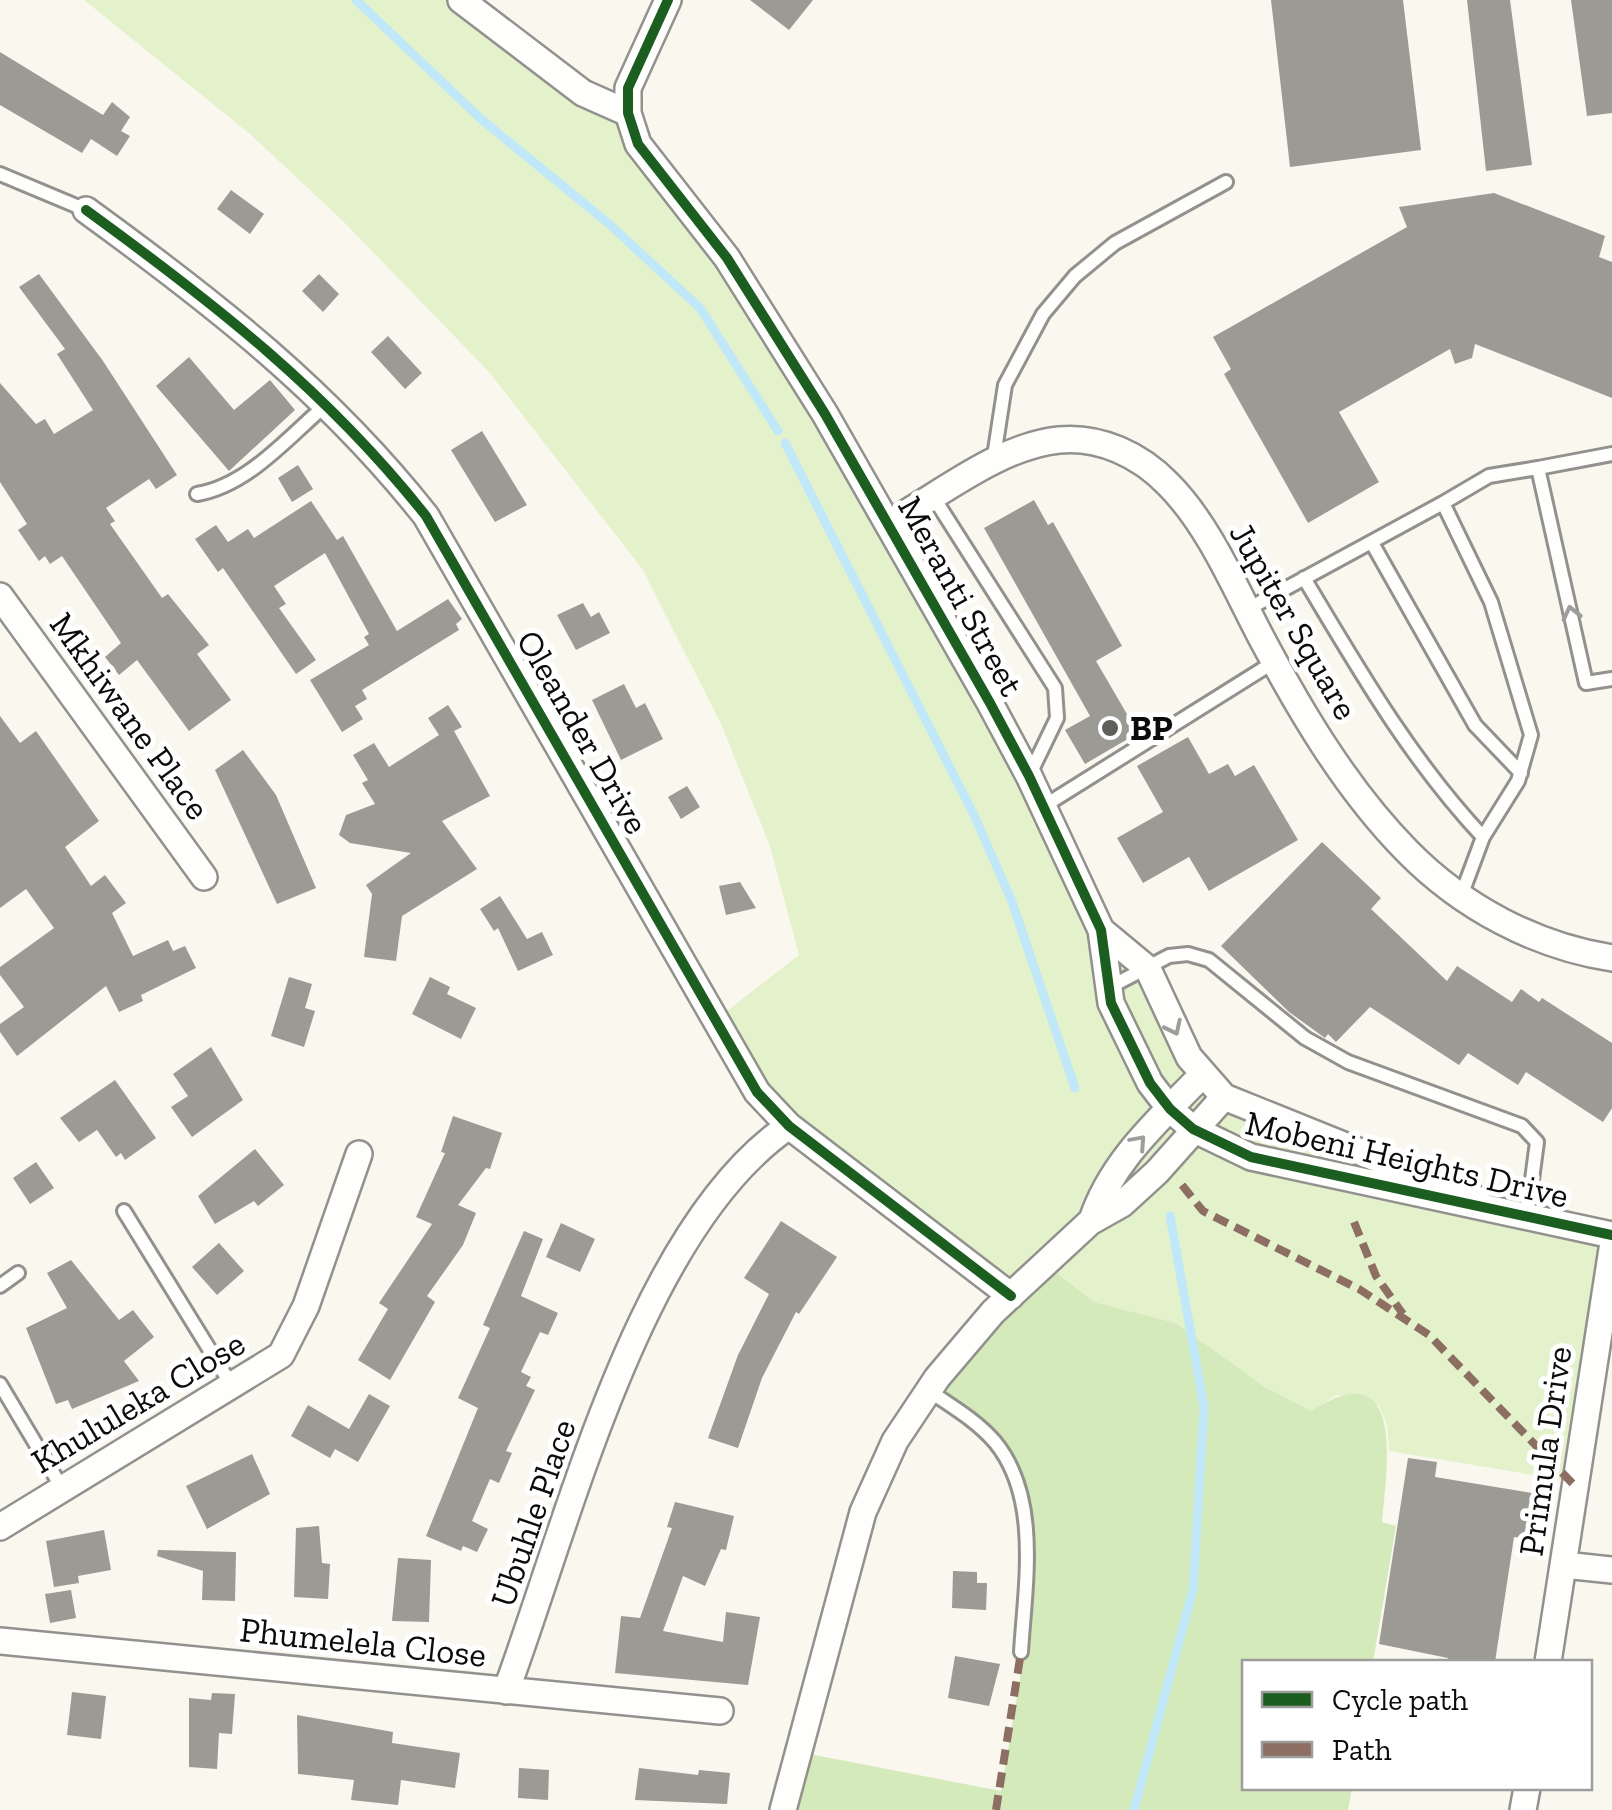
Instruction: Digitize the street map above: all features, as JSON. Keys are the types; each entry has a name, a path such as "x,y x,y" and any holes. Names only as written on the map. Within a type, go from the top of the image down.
{"street":[{"path":"461,0 583,93 628,113 628,88 668,0"},
{"name":"Meranti Street","path":"628,113 638,144 727,258 889,523 1044,806 1100,930 1108,988 1150,1083 1193,1130"},
{"name":"Oleander Drive","path":"86,210 226,312 327,404 426,516 717,1017 735,1059 789,1126 1010,1296"},
{"name":"Jupiter Square","path":"889,523 992,465 1058,440 1100,444 1142,461 1170,485 1198,523 1274,662 1337,765 1383,824 1432,875 1504,922 1569,951 1612,958"},
{"name":"Mkhiwane Place","path":"0,596 204,877"},
{"name":"Meranti Street","path":"1100,930 1148,969 1189,1058 1202,1075"},
{"name":"Mobeni Heights Drive","path":"1092,1220 1103,1187 1202,1075 1224,1097 1422,1173 1492,1207"},
{"name":"Mobeni Heights Drive","path":"783,1810 863,1512 882,1464 928,1390 1010,1296 1092,1220 1122,1204 1224,1097"},
{"name":"Ubuhle Place","path":"506,1691 628,1359 689,1231 753,1150 789,1126"},
{"name":"Mobeni Heights Drive","path":"1193,1130 1251,1157 1612,1235"},
{"name":"Khululeka Close","path":"0,1527 281,1356 289,1344 358,1154"},
{"name":"Primula Drive","path":"1548,1660 1612,1248"},
{"path":"1564,1565 1612,1570"},
{"name":"Phumelela Close","path":"0,1641 720,1711"}],"lane":[{"name":"Oleander Drive","path":"0,174 86,210"},
{"path":"992,465 1004,385 1043,314 1076,276 1115,243 1226,182"},
{"path":"197,494 220,490 242,476 327,404"},
{"path":"1246,610 1489,476 1612,454"},
{"path":"1538,468 1586,682 1612,679"},
{"path":"934,498 1055,688 1058,718 1029,776"},
{"path":"1444,503 1491,602 1531,735 1521,773 1483,837 1461,896"},
{"path":"1372,542 1412,620 1475,725 1521,773"},
{"path":"1304,578 1391,725 1434,785 1483,837"},
{"path":"1044,806 1274,662"},
{"path":"1108,988 1168,956 1188,954 1209,960 1305,1038 1348,1062 1522,1126 1536,1142 1527,1217"},
{"path":"124,1211 232,1386"},
{"path":"0,1286 18,1273"},
{"path":"0,1384 62,1488"},
{"path":"928,1390 974,1421 995,1442 1022,1493 1026,1568 1021,1652"}],"green space":[{"path":"84,0 463,0 604,103 749,289 1102,931 1133,954 1204,1076 1457,1187 1612,1235 1576,1482 1389,1451 1387,1425 1379,1406 1337,1395 1311,1411 1265,1387 1176,1323 1094,1302 1047,1264 1012,1297 789,1126 719,1017 799,955 770,846 722,726 643,570 490,373 343,221 250,134"},
{"path":"1046,1264 1094,1302 1176,1323 1265,1387 1311,1411 1342,1396 1363,1395 1377,1405 1387,1446 1382,1522 1396,1526 1373,1660 1242,1660 1242,1790 1352,1790 1348,1810 784,1810 799,1752 1001,1791 1024,1655 1027,1569 1013,1464 929,1390"}],"building":[{"path":"750,0 813,0 789,30"},
{"path":"1271,0 1403,0 1421,150 1290,167"},
{"path":"1467,0 1510,0 1532,165 1486,171"},
{"path":"1571,0 1612,0 1612,113 1587,116"},
{"path":"0,52 103,115 112,102 130,117 121,131 130,136 117,156 91,139 82,153 0,105"},
{"path":"231,190 264,214 250,234 217,209"},
{"path":"1494,193 1605,236 1599,257 1612,262 1612,398 1475,344 1472,358 1455,364 1450,349 1339,412 1379,482 1308,523 1224,374 1231,369 1213,337 1407,227 1399,207"},
{"path":"39,274 103,361 177,475 156,489 149,479 106,508 115,521 110,524 162,598 168,594 209,645 197,654 231,700 189,731 137,660 119,675 105,657 121,643 62,556 50,564 45,556 39,561 18,530 27,524 0,482 0,383 36,424 45,419 54,434 93,410 57,354 65,349 19,287"},
{"path":"319,274 339,294 323,312 302,291"},
{"path":"388,336 422,373 405,389 371,352"},
{"path":"189,357 234,410 270,380 295,410 229,471 156,386"},
{"path":"482,431 527,505 495,522 451,450"},
{"path":"298,465 313,489 292,502 278,478"},
{"path":"1034,500 1048,525 1053,522 1122,646 1096,661 1138,733 1085,764 1065,730 1090,716 984,528"},
{"path":"311,501 337,540 343,536 397,631 448,599 462,619 456,624 459,630 362,690 367,699 355,706 363,719 342,732 310,680 369,645 364,637 369,634 325,553 274,586 286,604 279,608 316,660 296,674 223,568 218,572 195,539 216,525 228,542 248,529 254,538"},
{"path":"583,603 591,617 599,612 610,633 576,650 557,615"},
{"path":"624,684 636,708 645,703 663,739 621,760 592,700"},
{"path":"448,705 462,727 454,731 490,796 442,821 477,869 402,916 396,961 364,957 372,894 366,885 411,853 350,843 339,835 346,815 375,804 362,783 368,780 353,755 374,743 389,767 439,735 428,718"},
{"path":"0,716 20,743 36,731 99,821 65,847 91,886 105,875 126,903 112,913 133,956 168,940 173,951 185,946 196,968 141,995 143,1001 119,1012 106,986 17,1056 0,1032 0,1024 24,1007 0,975 0,967 54,928 26,889 0,908"},
{"path":"1188,737 1209,774 1228,764 1235,776 1254,765 1298,840 1209,891 1189,857 1143,883 1117,838 1163,812 1137,766"},
{"path":"243,750 276,795 316,888 277,904 215,770"},
{"path":"687,786 700,807 681,819 668,797"},
{"path":"1322,842 1381,898 1371,909 1447,981 1457,966 1512,1002 1521,989 1612,1043 1612,1108 1603,1122 1526,1072 1518,1085 1468,1053 1459,1065 1370,1007 1336,1042 1328,1034 1325,1038 1289,1012 1221,946"},
{"path":"740,882 756,908 726,915 719,886"},
{"path":"500,896 527,939 542,932 553,955 518,971 498,928 494,931 480,909"},
{"path":"289,977 312,984 305,1008 315,1011 304,1047 271,1036"},
{"path":"430,977 450,987 447,994 476,1008 461,1039 412,1014"},
{"path":"211,1047 243,1100 192,1137 171,1107 188,1096 173,1074"},
{"path":"115,1080 156,1138 125,1160 121,1153 116,1157 97,1130 79,1142 60,1118"},
{"path":"453,1116 502,1133 490,1169 486,1168 458,1205 476,1213 463,1245 427,1296 435,1302 390,1380 358,1360 388,1309 379,1303 432,1224 416,1217 445,1153 441,1152"},
{"path":"255,1149 284,1185 258,1206 254,1201 215,1224 198,1196"},
{"path":"36,1162 54,1188 30,1204 13,1178"},
{"path":"781,1221 837,1257 799,1314 796,1312 762,1378 738,1448 708,1438 738,1355 769,1294 744,1278"},
{"path":"561,1223 595,1239 580,1272 546,1257"},
{"path":"524,1231 543,1239 521,1296 558,1313 548,1335 540,1332 521,1372 531,1377 526,1386 535,1390 506,1451 512,1453 499,1483 490,1479 472,1521 488,1529 477,1552 463,1546 461,1551 426,1536 478,1408 458,1398 490,1328 483,1325"},
{"path":"219,1243 244,1271 217,1295 192,1267"},
{"path":"71,1260 119,1320 133,1310 154,1337 124,1361 139,1381 72,1409 68,1400 56,1404 26,1328 67,1308 47,1273"},
{"path":"369,1394 390,1406 358,1462 335,1449 330,1458 291,1436 308,1405 349,1429"},
{"path":"252,1454 270,1494 207,1529 186,1486"},
{"path":"1408,1458 1437,1462 1435,1477 1538,1494 1532,1539 1514,1537 1495,1660 1448,1660 1379,1644"},
{"path":"675,1502 734,1516 726,1550 721,1549 705,1586 683,1576 663,1631 723,1642 726,1612 760,1617 748,1685 615,1673 621,1616 640,1618 672,1528 667,1527"},
{"path":"319,1526 322,1563 330,1564 328,1599 294,1597 296,1528"},
{"path":"104,1530 111,1570 78,1576 79,1583 54,1587 46,1541"},
{"path":"158,1550 236,1552 235,1601 202,1600 203,1571 157,1556"},
{"path":"398,1558 431,1560 429,1622 392,1621"},
{"path":"953,1571 977,1572 977,1583 987,1583 986,1610 952,1608"},
{"path":"71,1590 76,1618 50,1623 45,1594"},
{"path":"955,1656 1000,1664 989,1706 948,1698"},
{"path":"72,1692 106,1696 101,1739 67,1735"},
{"path":"212,1693 235,1694 232,1734 219,1733 217,1769 189,1767 189,1698 211,1700"},
{"path":"297,1715 393,1732 392,1743 460,1753 455,1788 401,1780 398,1805 351,1800 354,1780 298,1774"},
{"path":"519,1768 549,1770 548,1800 518,1798"},
{"path":"639,1768 698,1775 699,1770 730,1773 727,1804 635,1800"}],"waterway":[{"path":"356,0 481,119 608,223 700,308 778,431"},
{"path":"785,443 973,813 1011,899 1075,1088"},
{"path":"1134,1810 1193,1590 1204,1407 1170,1216"}],"marked path":[{"path":"1182,1185 1203,1211 1359,1289 1429,1335 1574,1485"},
{"path":"1354,1222 1376,1276 1403,1314"},
{"path":"996,1810 1021,1652"}],"cycle path":[{"path":"668,0 628,88 628,113 638,144 727,258 825,414 990,703 1101,930 1111,1003 1150,1083 1170,1109 1193,1129 1251,1157 1612,1235"},
{"path":"86,210 267,351 389,471 426,516 757,1092 789,1126 1011,1296"}],"place":[{"name":"BP","path":"1110,728"}]}
